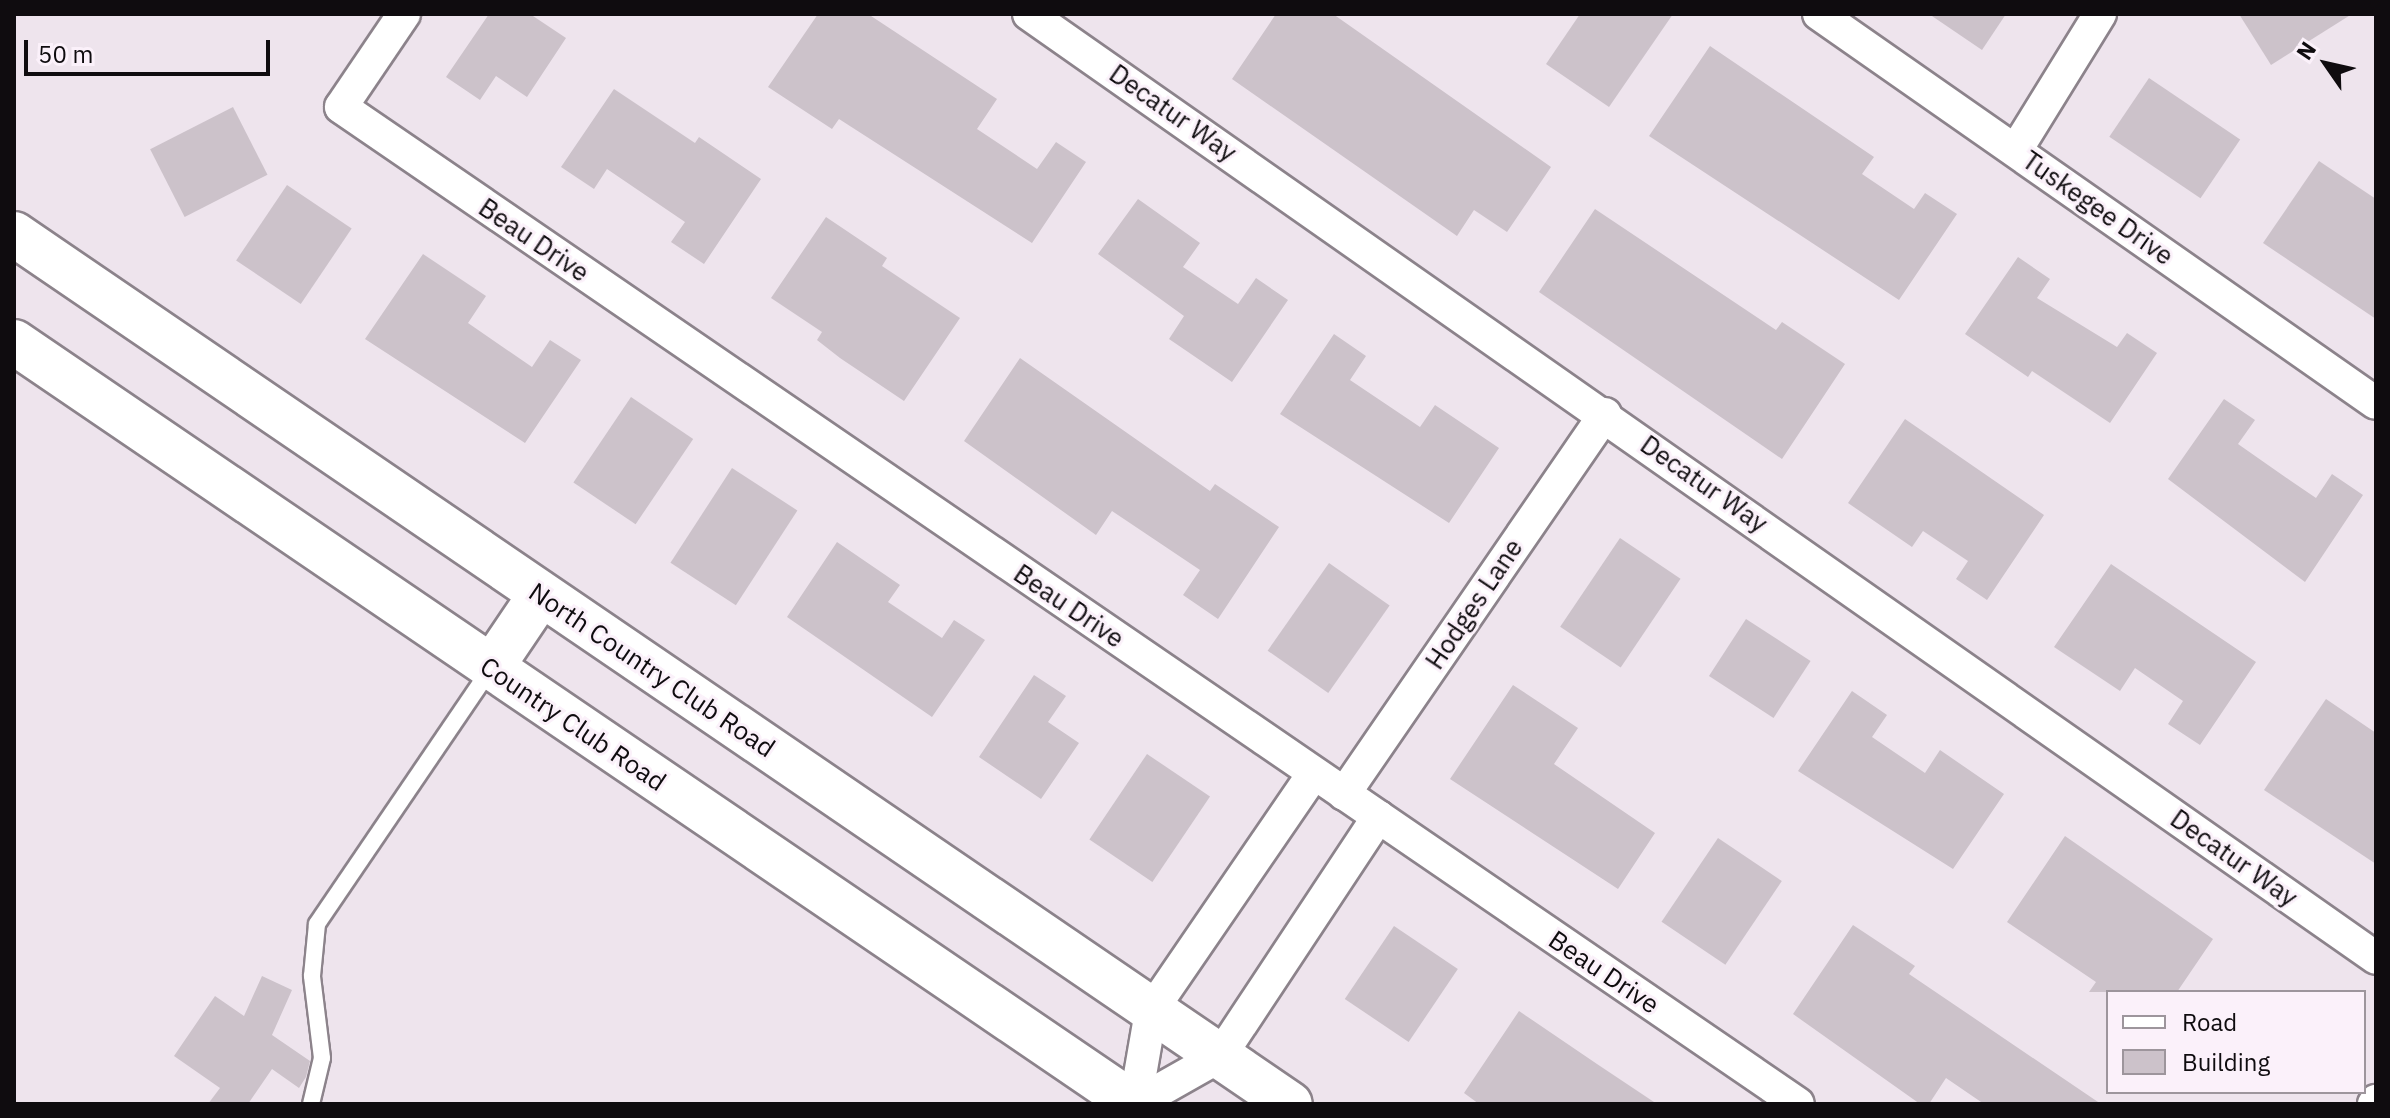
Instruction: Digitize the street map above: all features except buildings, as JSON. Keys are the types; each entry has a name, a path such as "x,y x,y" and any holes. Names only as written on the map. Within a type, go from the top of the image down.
{"main road":[{"name":"North Country Club Road","path":"14,234 1290,1104"},
{"name":"Country Club Road","path":"14,342 1135,1104"},
{"path":"491,668 541,594"}],"street":[{"name":"Beau Drive","path":"404,14 341,107 1798,1104"},
{"name":"Decatur Way","path":"1029,14 1605,414 2376,958"},
{"name":"Tuskegee Drive","path":"1819,14 2376,403"},
{"path":"2016,150 2100,14"},
{"name":"Hodges Lane","path":"1344,794 1605,414"},
{"path":"1135,1104 1151,1011 1314,773"},
{"path":"1135,1104 1220,1056 1378,817"}],"lane":[{"path":"311,1104 322,1058 312,976 317,924 491,668"}]}
